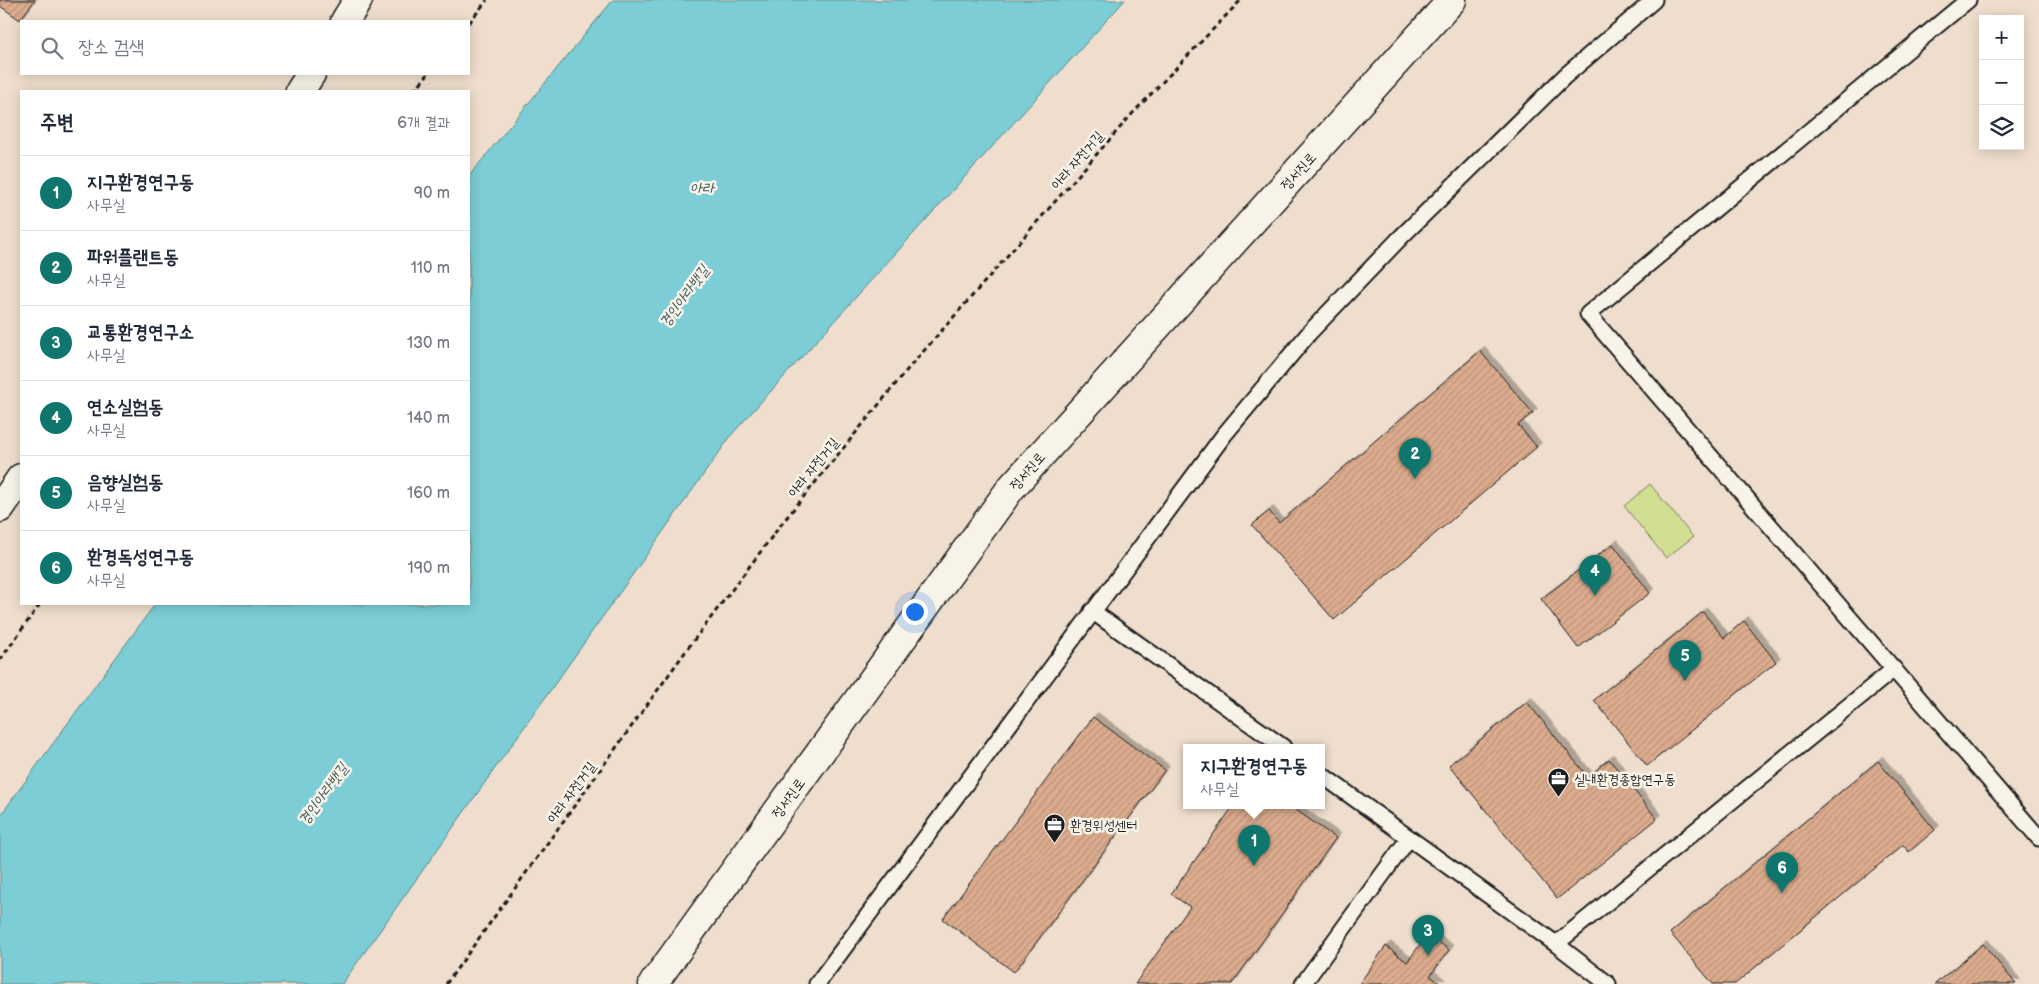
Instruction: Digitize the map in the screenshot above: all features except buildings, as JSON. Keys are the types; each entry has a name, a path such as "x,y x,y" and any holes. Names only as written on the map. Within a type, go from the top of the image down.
{"street":[{"path":"346,20 358,0"},
{"name":"정서진로","path":"653,984 1011,488 1452,0"},
{"path":"301,90 310,75"},
{"path":"0,508 20,479"}],"lane":[{"path":"816,984 1224,435 1310,332 1401,237 1566,76 1654,0"},
{"path":"1968,0 1588,314 2039,838"},
{"path":"1092,611 1279,744"},
{"path":"1556,944 1894,669"},
{"path":"1325,777 1556,944 1602,983"},
{"path":"1303,984 1409,838"}],"path":[{"path":"470,22 488,0"},
{"name":"아라 자전거길","path":"446,984 688,648 783,522 907,370 1132,114 1241,0"},
{"path":"415,90 427,75"},
{"path":"0,660 39,605"}],"green space":[{"path":"1650,484 1693,537 1666,558 1624,506"}],"water":[{"name":"아라","path":"613,0 1125,0 733,433 342,984 0,984 0,816 154,605 470,605 470,175"}],"place":[{"name":"파워플랜트동","path":"1415,479"},
{"name":"연소실험동","path":"1595,596"},
{"name":"음향실험동","path":"1685,681"},
{"name":"실내환경종합연구동","path":"1558,798"},
{"name":"환경위성센터","path":"1054,844"},
{"name":"지구환경연구동","path":"1254,866"},
{"name":"환경독성연구동","path":"1782,893"},
{"name":"교통환경연구소","path":"1428,956"}],"water label":[{"name":"경인아라뱃길","path":"684,296"},
{"name":"경인아라뱃길","path":"323,794"}]}
